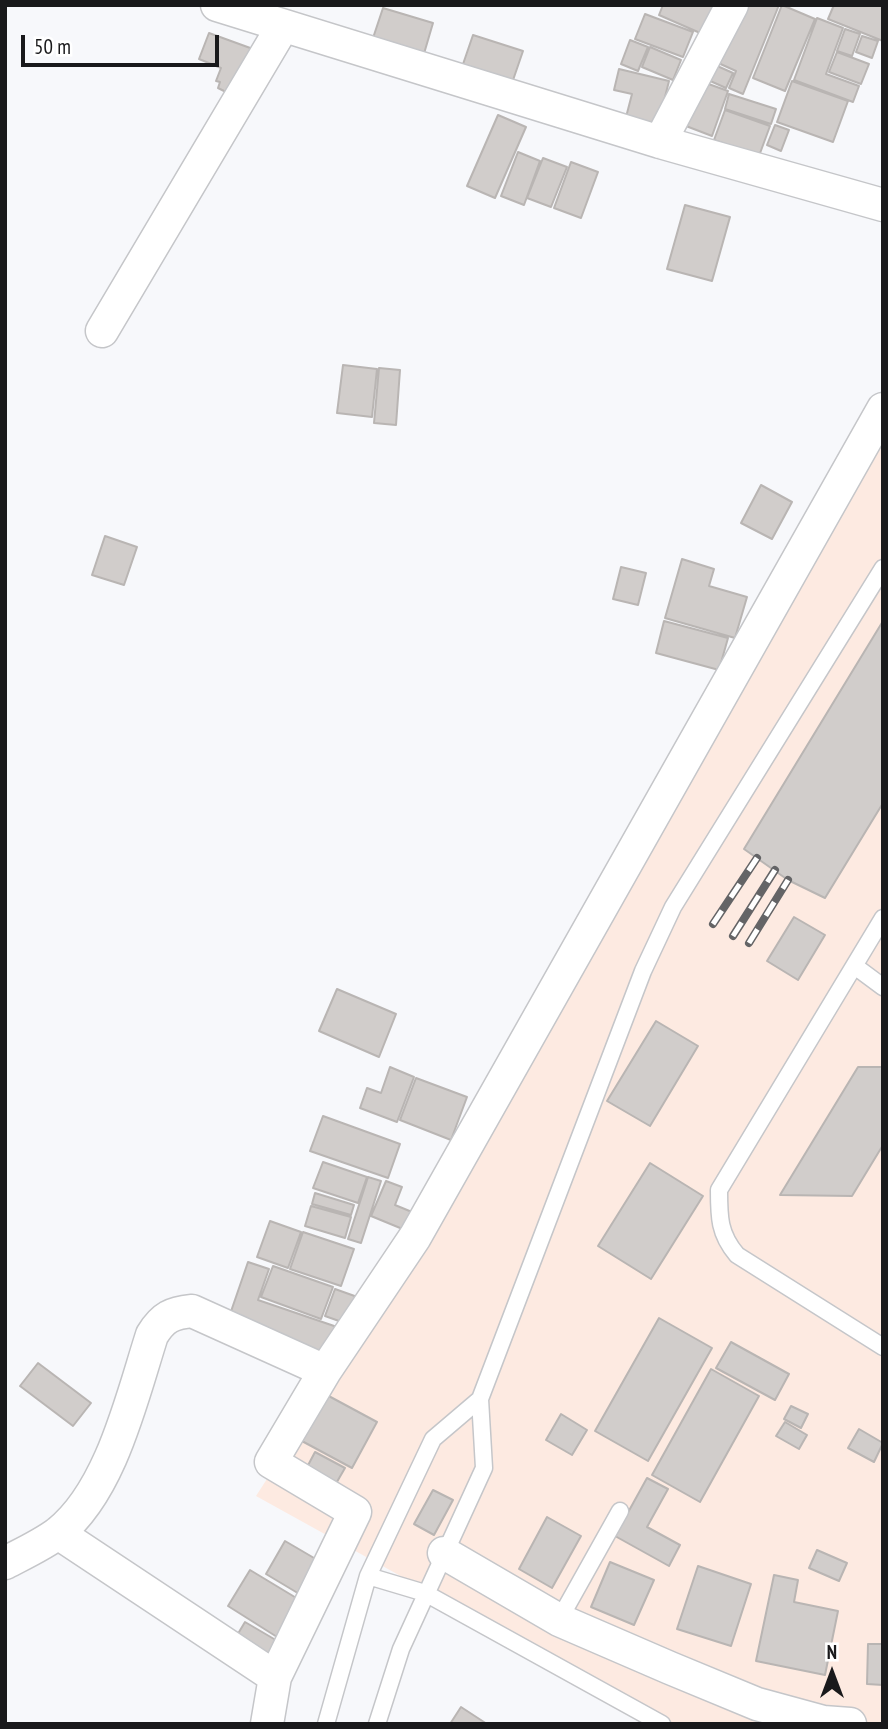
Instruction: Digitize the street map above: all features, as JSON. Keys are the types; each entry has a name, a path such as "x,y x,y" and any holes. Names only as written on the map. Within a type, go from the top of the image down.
{"street":[{"path":"217,5 660,142 883,205"},
{"path":"660,142 732,5"},
{"path":"102,331 283,26"},
{"path":"267,1724 275,1677 355,1512 271,1462 325,1371 415,1237 883,409"},
{"path":"5,1563 58,1533 88,1498 110,1463 152,1335 160,1321 174,1313 192,1311 325,1371"},
{"path":"58,1533 275,1677"},
{"path":"444,1553 559,1620 757,1704 823,1722 850,1724"}],"lane":[{"path":"377,1724 401,1649 484,1468 480,1399 615,1040 673,907 883,568"},
{"path":"883,918 856,967 719,1190 722,1235 737,1255 883,1347"},
{"path":"856,967 883,988"},
{"path":"326,1724 368,1576 433,1439 480,1399"},
{"path":"559,1620 620,1511"},
{"path":"368,1576 425,1593 662,1724"}],"shaded area":[{"path":"883,429 883,1724 668,1724 256,1496 500,1117"}],"building":[{"path":"663,5 710,5 719,9 707,36 659,15"},
{"path":"740,5 779,5 743,94 729,88 736,71 716,62"},
{"path":"782,5 815,19 785,91 753,78"},
{"path":"834,5 883,5 883,41 828,19"},
{"path":"383,8 433,23 423,57 372,41"},
{"path":"645,14 693,32 683,57 635,39"},
{"path":"817,18 843,28 826,74 859,86 853,102 794,80"},
{"path":"845,29 860,34 852,56 837,51"},
{"path":"209,33 253,49 228,93 218,88 220,82 216,81 221,68 199,59"},
{"path":"473,35 523,51 511,86 461,70"},
{"path":"862,36 878,41 872,58 856,52"},
{"path":"630,40 648,47 638,71 621,64"},
{"path":"650,47 681,60 673,80 642,67"},
{"path":"837,52 869,64 861,84 829,72"},
{"path":"715,65 733,73 726,88 708,80"},
{"path":"619,69 669,81 657,129 625,121 632,94 614,90"},
{"path":"792,81 848,101 833,142 777,122"},
{"path":"703,82 728,91 712,136 686,126"},
{"path":"729,94 776,109 771,124 725,109"},
{"path":"725,110 770,126 759,156 714,140"},
{"path":"498,115 526,127 495,198 467,186"},
{"path":"775,125 789,130 781,151 767,145"},
{"path":"518,152 540,161 524,205 501,196"},
{"path":"543,158 567,167 551,207 527,198"},
{"path":"571,162 598,172 581,218 554,208"},
{"path":"685,205 730,217 712,281 667,269"},
{"path":"343,365 377,369 372,417 337,413"},
{"path":"379,368 400,370 396,425 374,423"},
{"path":"761,485 792,502 772,539 741,523"},
{"path":"105,536 137,547 124,585 92,575"},
{"path":"682,559 714,569 709,586 747,597 735,638 665,618"},
{"path":"621,567 646,573 638,605 613,599"},
{"path":"664,621 728,638 719,670 656,653"},
{"path":"883,621 883,803 825,898 788,880 744,849"},
{"path":"794,917 825,935 798,980 767,961"},
{"path":"337,989 396,1014 379,1057 319,1031"},
{"path":"656,1021 698,1046 650,1126 607,1101"},
{"path":"390,1067 414,1077 397,1122 360,1108 367,1088 381,1093"},
{"path":"858,1067 883,1067 883,1145 852,1196 780,1195"},
{"path":"416,1078 467,1097 451,1140 400,1120"},
{"path":"323,1116 400,1144 388,1178 310,1151"},
{"path":"323,1162 367,1177 358,1203 313,1188"},
{"path":"650,1163 703,1196 651,1279 598,1246"},
{"path":"368,1177 381,1181 361,1243 348,1239"},
{"path":"386,1181 402,1187 395,1205 412,1212 405,1230 371,1216"},
{"path":"315,1193 354,1205 351,1215 312,1204"},
{"path":"311,1206 351,1217 345,1238 305,1226"},
{"path":"270,1221 301,1232 288,1268 257,1257"},
{"path":"303,1232 354,1249 341,1286 290,1269"},
{"path":"248,1262 269,1269 258,1300 340,1328 329,1358 227,1323"},
{"path":"273,1266 333,1287 321,1319 261,1297"},
{"path":"335,1289 363,1299 353,1326 325,1316"},
{"path":"659,1318 712,1348 648,1461 595,1431"},
{"path":"731,1342 789,1374 775,1400 716,1368"},
{"path":"38,1363 91,1403 73,1426 20,1386"},
{"path":"711,1369 759,1396 700,1502 652,1475"},
{"path":"325,1394 377,1422 352,1468 300,1440"},
{"path":"791,1406 808,1414 801,1428 784,1419"},
{"path":"561,1414 587,1430 572,1455 546,1440"},
{"path":"785,1422 807,1435 799,1449 776,1436"},
{"path":"859,1429 883,1443 874,1462 848,1448"},
{"path":"315,1452 345,1468 334,1487 305,1471"},
{"path":"647,1478 668,1489 647,1527 680,1545 669,1566 615,1536"},
{"path":"433,1490 453,1500 434,1535 414,1524"},
{"path":"547,1517 581,1536 552,1588 519,1569"},
{"path":"285,1541 326,1565 306,1598 266,1574"},
{"path":"817,1550 847,1563 839,1581 809,1568"},
{"path":"610,1562 654,1580 634,1625 591,1607"},
{"path":"698,1566 751,1584 731,1646 677,1629"},
{"path":"250,1570 308,1605 285,1642 228,1606"},
{"path":"774,1575 798,1580 794,1602 838,1611 825,1675 756,1661"},
{"path":"245,1622 286,1646 274,1666 233,1642"},
{"path":"868,1644 883,1644 883,1685 867,1684"},
{"path":"461,1707 487,1724 450,1724"}],"railway":[{"path":"713,924 757,858"},
{"path":"733,936 775,870"},
{"path":"749,943 788,880"}]}
